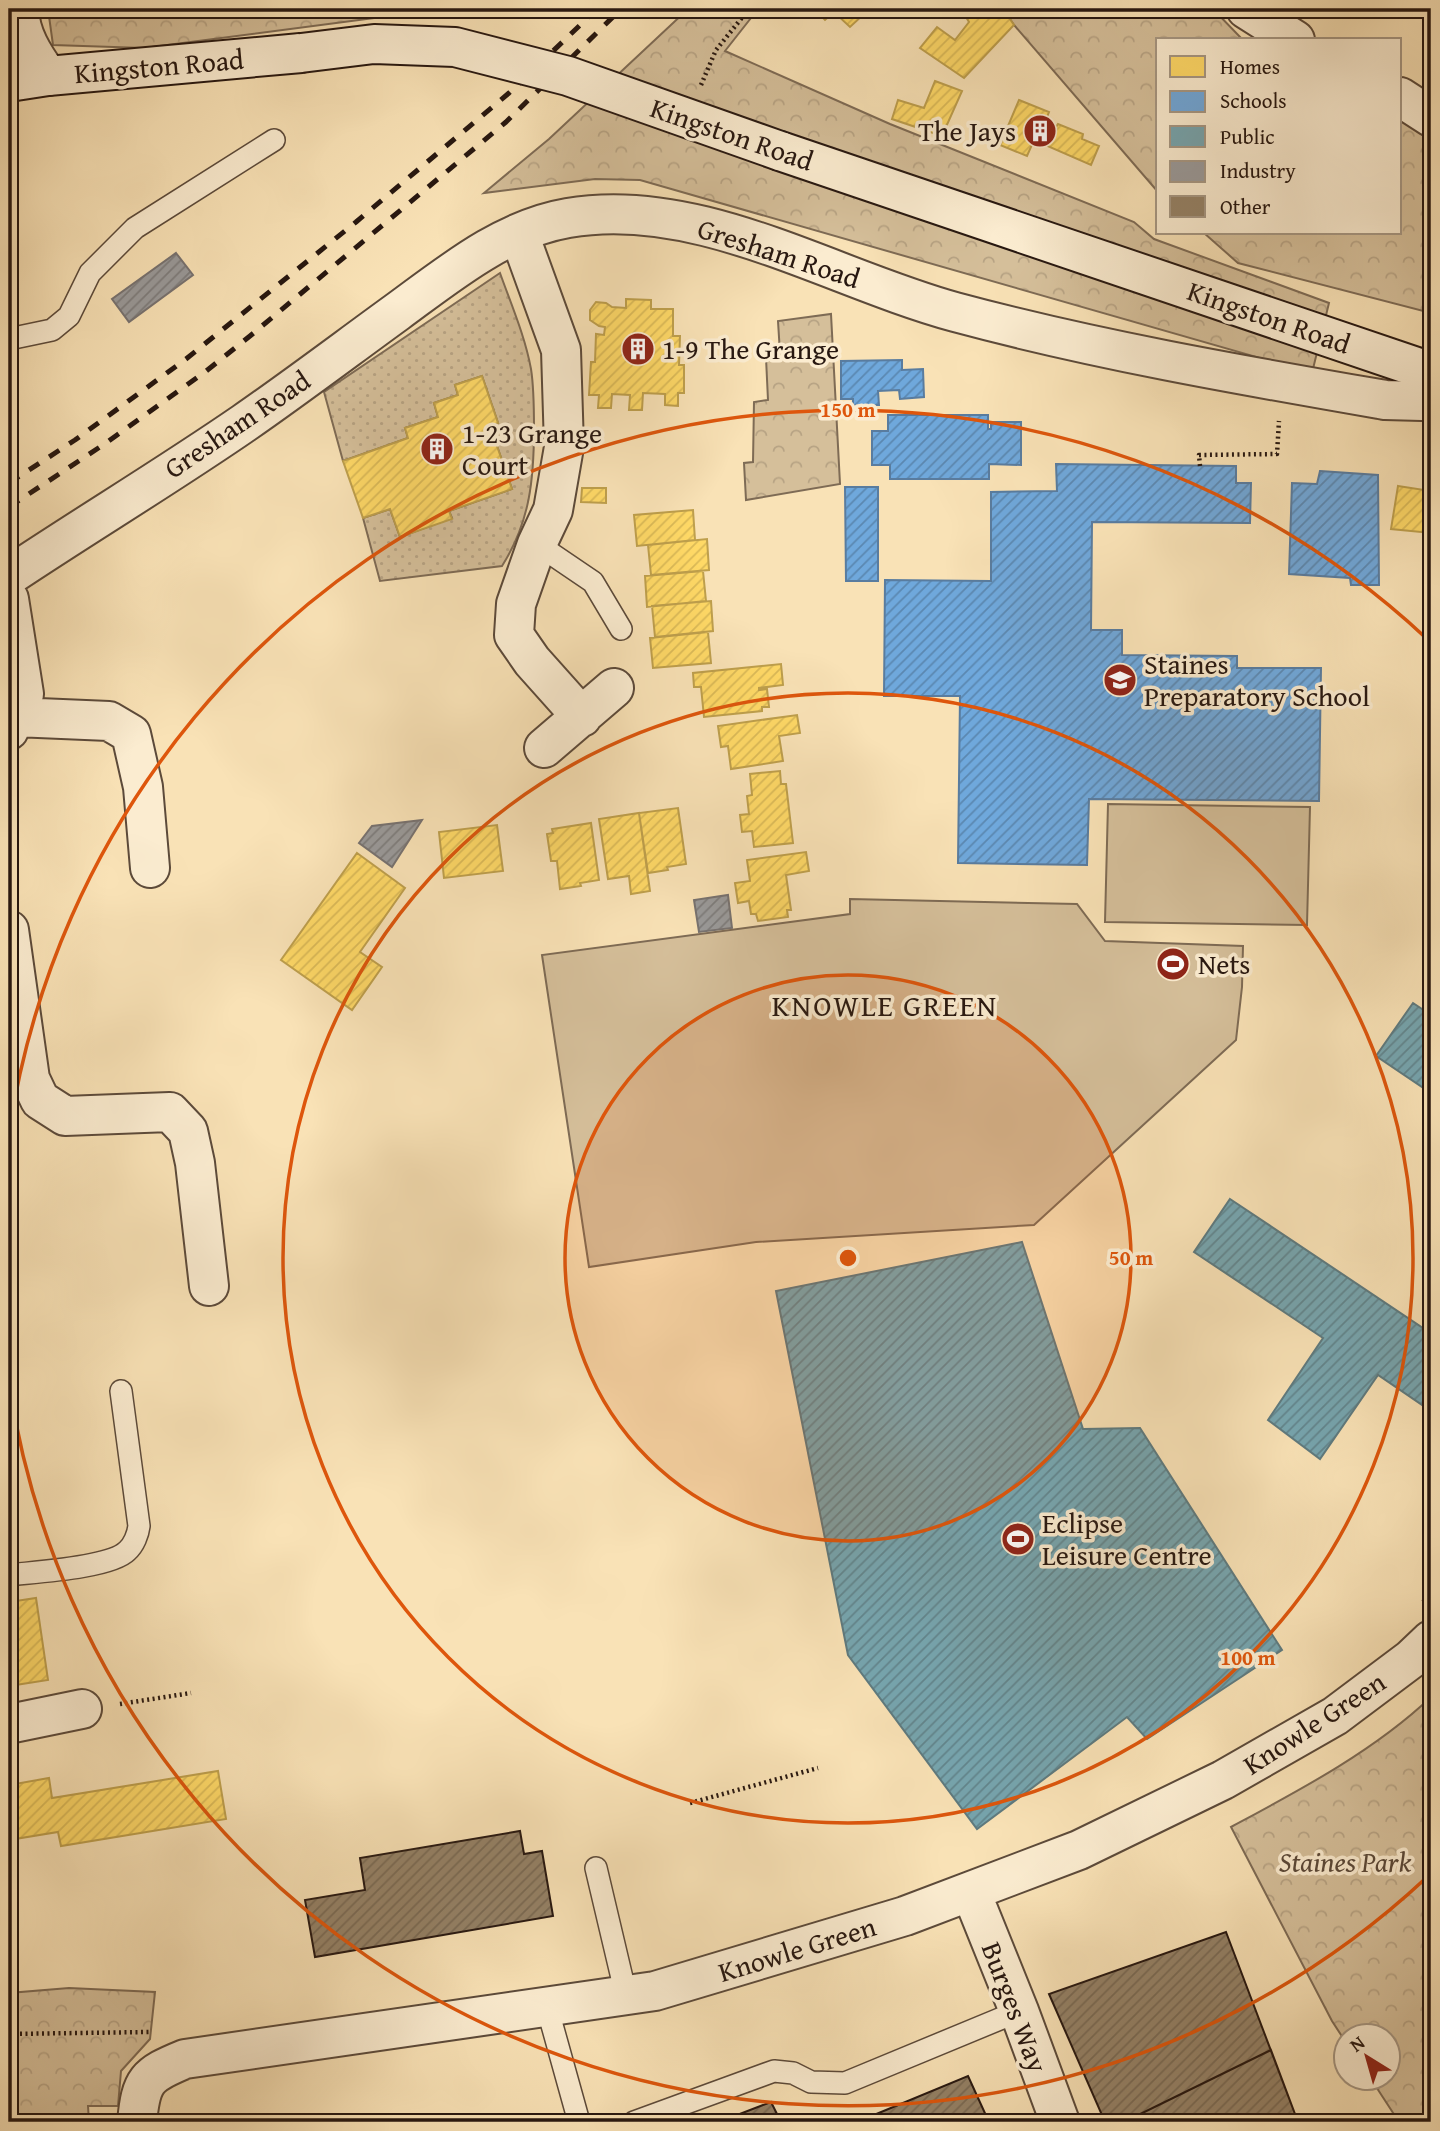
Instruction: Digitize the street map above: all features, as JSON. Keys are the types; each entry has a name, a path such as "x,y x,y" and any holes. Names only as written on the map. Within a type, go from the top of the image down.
{"street":[{"path":"19,9 19,25 31,51 48,76"},
{"path":"1246,9 1291,38"},
{"name":"Kingston Road","path":"9,82 374,44 455,47 568,76 780,151 1431,372"},
{"path":"1402,98 1431,117"},
{"name":"Gresham Road","path":"9,576 244,423 472,257 519,234 567,218 622,214 672,220 748,238 950,311 1091,346 1385,400 1422,401 1431,395"},
{"path":"519,234 561,350 564,447 553,510 537,544 516,604 514,635 532,661 582,717"},
{"path":"9,599 24,694 12,724 108,721 131,734 143,787 150,868"},
{"path":"544,748 614,688"},
{"path":"9,930 30,1079 40,1100 65,1116 170,1112 188,1131 195,1163 209,1286"},
{"name":"Knowle Green","path":"137,2122 146,2081 160,2069 185,2059 655,1991 827,1941 971,1892 1079,1850 1223,1780 1335,1716 1411,1659 1431,1640"},
{"path":"9,1724 82,1709"},
{"name":"Burges Way","path":"971,1892 1019,2011 1059,2122"}],"lane":[{"path":"9,339 52,330 69,316 90,273 135,228 274,141"},
{"path":"537,544 593,582 621,629"},
{"path":"9,1575 109,1561 127,1551 138,1535 121,1391"},
{"path":"596,1868 626,1995"},
{"path":"547,2007 579,2122"},
{"path":"634,2122 774,2071 793,2073 811,2082 845,2083 1019,2011"}],"path":[{"path":"699,91 716,50 749,9"},
{"path":"1200,466 1199,456 1277,454 1281,382"},
{"path":"82,1709 191,1693"},
{"path":"690,1803 818,1768"},
{"path":"9,2034 154,2031"}],"green space":[{"path":"48,9 443,9 144,48 53,45"},
{"path":"688,9 758,9 725,51 890,124 1134,222 1154,239 1329,303 1312,373 640,180 595,179 484,193 549,139"},
{"path":"1003,9 1213,9 1241,38 1156,38 1156,190"},
{"path":"1402,118 1431,135 1431,313 1238,263 1205,234 1402,234"},
{"path":"500,273 525,344 533,384 533,465 528,500 519,533 502,566 380,581 363,518 390,509 400,537 452,518 449,511 512,489 490,426 498,423 482,376 455,385 458,395 434,403 438,417 405,428 408,438 343,461 324,392"},
{"path":"831,314 840,484 746,500 744,463 753,462 754,402 768,400 766,358 780,353 778,321"},
{"path":"1108,804 1310,807 1307,925 1105,922"},
{"path":"850,899 1077,904 1105,941 1243,946 1236,1040 1034,1225 756,1242 589,1267 542,955 850,914"},
{"name":"Staines Park","path":"1431,1697 1431,2122 1399,2122 1379,2092 1402,2092 1402,2022 1333,2022 1231,1827 1310,1784 1409,1717"},
{"path":"69,1988 155,1992 150,2039 121,2071 118,2106 88,2106 89,2122 9,2122 9,1993"}],"building: Homes":[{"path":"814,9 859,9 864,14 850,27 834,12 825,20"},
{"path":"961,9 1003,9 1014,25 964,78 920,48 937,27 955,40 969,22"},
{"path":"935,81 962,91 942,136 892,119 898,100 924,108"},
{"name":"The Jays","path":"1019,100 1049,112 1045,122 1083,134 1082,139 1099,146 1091,165 1034,140 1027,156 1000,145"},
{"path":"9,163 15,181 9,183"},
{"name":"1-9 The Grange","path":"626,299 651,300 651,309 673,309 673,336 680,336 679,365 684,365 684,393 678,393 678,406 665,405 665,394 643,393 642,410 629,410 630,395 612,394 611,408 598,408 599,395 589,395 591,362 595,362 596,334 604,335 605,327 590,320 590,310 596,302 626,308"},
{"name":"1-23 Grange Court","path":"482,376 498,423 490,426 512,489 449,511 452,519 400,537 390,509 363,518 343,461 408,438 405,428 438,417 434,403 458,395 455,385"},
{"path":"1398,486 1431,491 1431,533 1391,529"},
{"path":"582,488 606,488 606,503 581,502"},
{"path":"693,510 695,540 637,546 634,515"},
{"path":"707,539 709,570 651,575 648,545"},
{"path":"703,571 706,601 647,607 645,576"},
{"path":"711,601 713,631 655,637 652,606"},
{"path":"708,632 711,663 653,668 650,638"},
{"path":"781,664 783,685 759,688 767,689 769,707 762,707 762,711 704,717 701,687 694,687 693,673"},
{"path":"797,715 800,733 779,736 783,761 731,769 728,746 721,747 718,726"},
{"path":"780,771 781,784 786,784 793,843 754,847 752,831 742,832 740,815 749,814 747,796 752,795 750,774"},
{"path":"678,808 686,864 648,873 639,813"},
{"path":"639,813 650,891 631,894 629,876 608,879 599,819"},
{"path":"591,823 599,880 560,889 557,861 551,861 547,834 553,833 552,829"},
{"path":"497,825 503,871 444,878 439,832"},
{"path":"806,852 809,871 786,875 791,910 787,910 788,917 758,921 756,914 751,914 749,901 738,903 735,883 750,881 747,860"},
{"path":"357,853 405,888 360,952 382,967 352,1010 281,960"},
{"path":"36,1598 48,1680 9,1686 9,1602"},
{"path":"218,1771 226,1819 61,1846 58,1832 9,1840 9,1785 49,1778 52,1798"}],"building: Schools":[{"path":"902,360 902,370 923,369 924,397 900,399 899,390 878,391 879,405 853,405 853,399 841,399 841,361"},
{"path":"888,415 988,415 988,429 991,429 991,422 1021,422 1021,465 989,464 989,479 890,479 890,465 872,465 872,431 888,431"},
{"path":"1056,464 1236,466 1236,483 1251,483 1250,523 1092,522 1091,630 1122,630 1122,655 1237,656 1237,668 1321,668 1319,801 1089,799 1087,865 958,863 960,696 884,696 885,580 991,581 991,492 1057,491"},
{"path":"1320,471 1378,475 1379,585 1351,585 1350,578 1289,574 1292,483 1317,484"},
{"path":"845,487 878,487 878,581 846,581"}],"building: Public":[{"path":"1413,1003 1431,1015 1431,1093 1376,1056"},
{"path":"1230,1199 1429,1332 1431,1329 1431,1411 1378,1375 1320,1459 1268,1420 1323,1338 1194,1252"},
{"name":"Eclipse Leisure Centre","path":"1022,1242 1083,1429 1140,1428 1282,1650 1147,1739 1127,1717 977,1829 848,1655 776,1291"}],"building: Industry":[{"path":"176,253 193,275 129,322 112,299"},
{"path":"422,820 392,867 359,843 372,826"},
{"path":"728,895 732,928 699,932 694,900"}],"building: Other":[{"path":"520,1831 524,1854 542,1851 553,1916 315,1957 305,1900 365,1890 360,1858"},
{"path":"1226,1932 1298,2122 1105,2122 1049,1994"},
{"path":"1271,2050 1298,2122 1128,2120"},
{"path":"968,2076 989,2122 857,2122"},
{"path":"771,2102 781,2122 719,2122"}],"railway":[{"path":"9,483 75,440 186,359 356,222 509,93 597,9"},
{"path":"9,507 103,445 205,372 250,336 506,122 621,9"}],"place":[{"name":"The Jays","path":"1040,131"},
{"name":"1-9 The Grange","path":"638,349"},
{"name":"1-23 Grange Court","path":"437,449"},
{"name":"Staines Preparatory School","path":"1120,680"},
{"name":"Nets","path":"1173,964"},
{"name":"Eclipse Leisure Centre","path":"1018,1539"}],"district":[{"name":"KNOWLE GREEN","path":"885,1006"}]}
